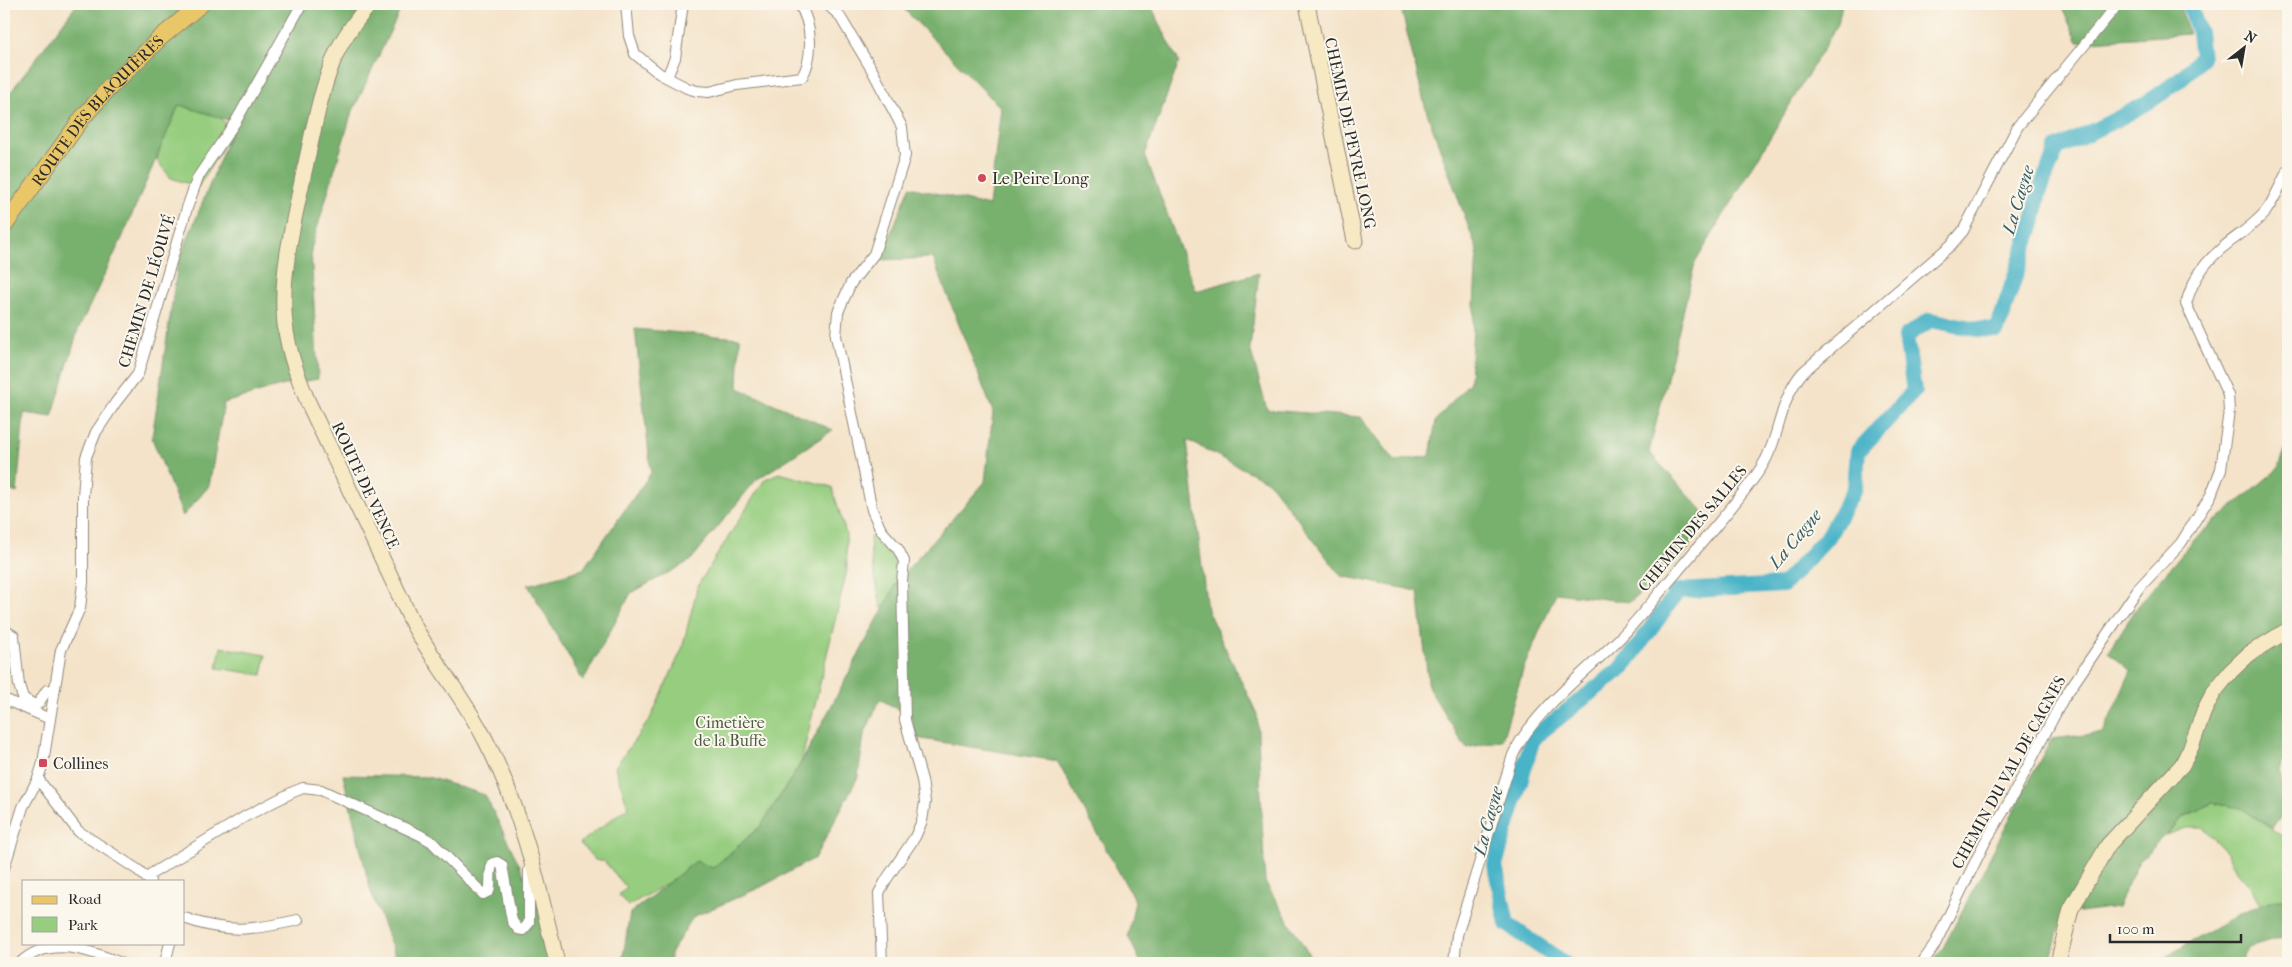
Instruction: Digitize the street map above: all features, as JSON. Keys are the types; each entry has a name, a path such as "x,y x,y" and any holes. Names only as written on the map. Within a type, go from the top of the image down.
{"main road":[{"name":"ROUTE DE VENCE","path":"370,4 353,26 337,53 328,75 313,130 286,261 284,310 286,332 299,380 308,402 414,626 431,657 473,717 493,754 527,841 557,963"},
{"name":"CHEMIN DE PEYRE LONG","path":"1307,4 1355,241"},
{"name":"ROUTE DES BLAQUIÈRES","path":"4,210 48,148 101,83 193,6"},
{"name":"ROUTE DES BLAQUIÈRES","path":"4,226 83,117 108,89 193,6"},
{"path":"2058,963 2071,909 2108,845 2182,765 2191,747 2204,711 2214,692 2231,671 2249,654 2288,630"}],"street":[{"name":"CHEMIN DE LÉOUVÉ","path":"4,868 23,807 38,779 43,763 61,650 80,608 84,583 83,496 86,457 96,432 138,374 198,177 236,121 302,4"},
{"path":"626,4 629,36 635,54 667,77 697,91 709,92 737,85 802,77 806,71 808,29 806,16 798,4"},
{"path":"667,77 675,58 683,4"},
{"path":"827,4 839,16 902,126 905,156 874,254 851,283 838,312 836,336 872,510 881,530 898,549 904,561 905,720 922,780 925,802 922,821 915,837 886,880 879,894 882,963"},
{"name":"CHEMIN DES SALLES","path":"1454,963 1457,935 1512,755 1520,739 1578,677 1620,638 1726,514 1761,468 1774,443 1785,400 1794,382 1803,372 1951,245 1963,231 2018,126 2118,4"},
{"name":"CHEMIN DU VAL DE CAGNES","path":"1922,963 1934,946 1985,842 2011,799 2063,699 2138,589 2181,543 2211,494 2221,469 2229,411 2228,395 2186,304 2191,287 2202,267 2221,248 2249,229 2266,211 2288,170"},
{"path":"4,630 14,636 19,685 23,698 32,704 38,704 47,690 54,692"},
{"path":"4,699 50,719"},
{"path":"38,779 78,832 148,879 246,816 304,788 321,790 432,842 483,894 489,892 493,863 502,864 512,921 518,929 523,930 529,923 528,876 529,870 534,865"},
{"path":"185,918 222,929 245,930 298,920"},
{"path":"165,963 170,944"},
{"path":"20,963 36,952 64,946 82,949 121,963"}],"green space":[{"path":"77,4 403,4 351,115 311,249 318,379 284,385 224,403 209,486 183,516 152,438 178,263 235,122 179,105 122,238 78,330 52,417 24,413 17,493 4,488 4,101"},
{"path":"899,4 1150,4 1179,62 1145,155 1196,291 1259,273 1250,348 1267,410 1361,417 1395,461 1430,456 1436,420 1470,382 1477,250 1426,110 1400,4 1842,4 1838,24 1695,263 1649,452 1703,511 1688,550 1630,602 1556,593 1524,667 1502,740 1466,748 1429,689 1418,591 1341,576 1269,482 1187,440 1207,610 1257,714 1265,882 1314,963 1141,963 1128,936 1135,901 1057,761 916,738 911,717 880,699 864,735 858,777 815,858 761,887 693,917 670,954 670,963 622,963 630,913 696,861 713,868 761,826 801,763 899,579 985,482 993,412 933,258 880,260 910,187 989,206 1001,108"},
{"path":"2060,4 2179,4 2189,34 2078,42"},
{"path":"175,97 208,107 233,130 198,187 171,178 157,161 163,123"},
{"path":"635,329 740,338 738,388 833,430 756,480 690,561 631,593 583,681 528,585 583,569 651,473"},
{"path":"2288,440 2288,744 2280,772 2286,808 2272,828 2241,808 2212,803 2182,818 2139,861 2117,907 2080,912 2064,908 2050,963 1931,963 1943,948 2051,739 2103,733 2131,671 2108,652 2138,606 2195,538 2279,468"},
{"name":"Cimetière de la Buffe","path":"779,473 832,487 846,534 847,570 801,763 761,826 713,868 669,882 628,906 619,895 626,887 604,861 595,860 580,843 628,807 615,767 650,719 682,649 698,585 765,479"},
{"path":"881,535 893,557 897,571 895,586 887,610 881,607 871,557 870,537"},
{"path":"221,647 266,655 262,675 217,668"},
{"path":"343,775 428,777 485,795 543,913 551,963 398,963 370,889"},
{"path":"2212,803 2241,808 2288,840 2288,896 2261,905 2249,885 2230,863 2227,853 2203,828 2185,828 2166,835 2182,818"},
{"path":"2288,896 2288,936 2248,948 2240,963 2155,963 2244,911"}],"waterway":[{"name":"La Cagne","path":"1564,963 1507,924 1495,865 1533,738 1623,667 1678,591 1783,585 1829,535 1855,488 1858,451 1914,391 1906,336 1930,320 1977,329 1997,330 2033,223 2038,195 2057,148 2153,99 2187,73 2202,57 2199,32 2189,4"}],"place":[{"name":"Le Peire Long","path":"982,178"},
{"name":"Collines","path":"43,763"}]}
